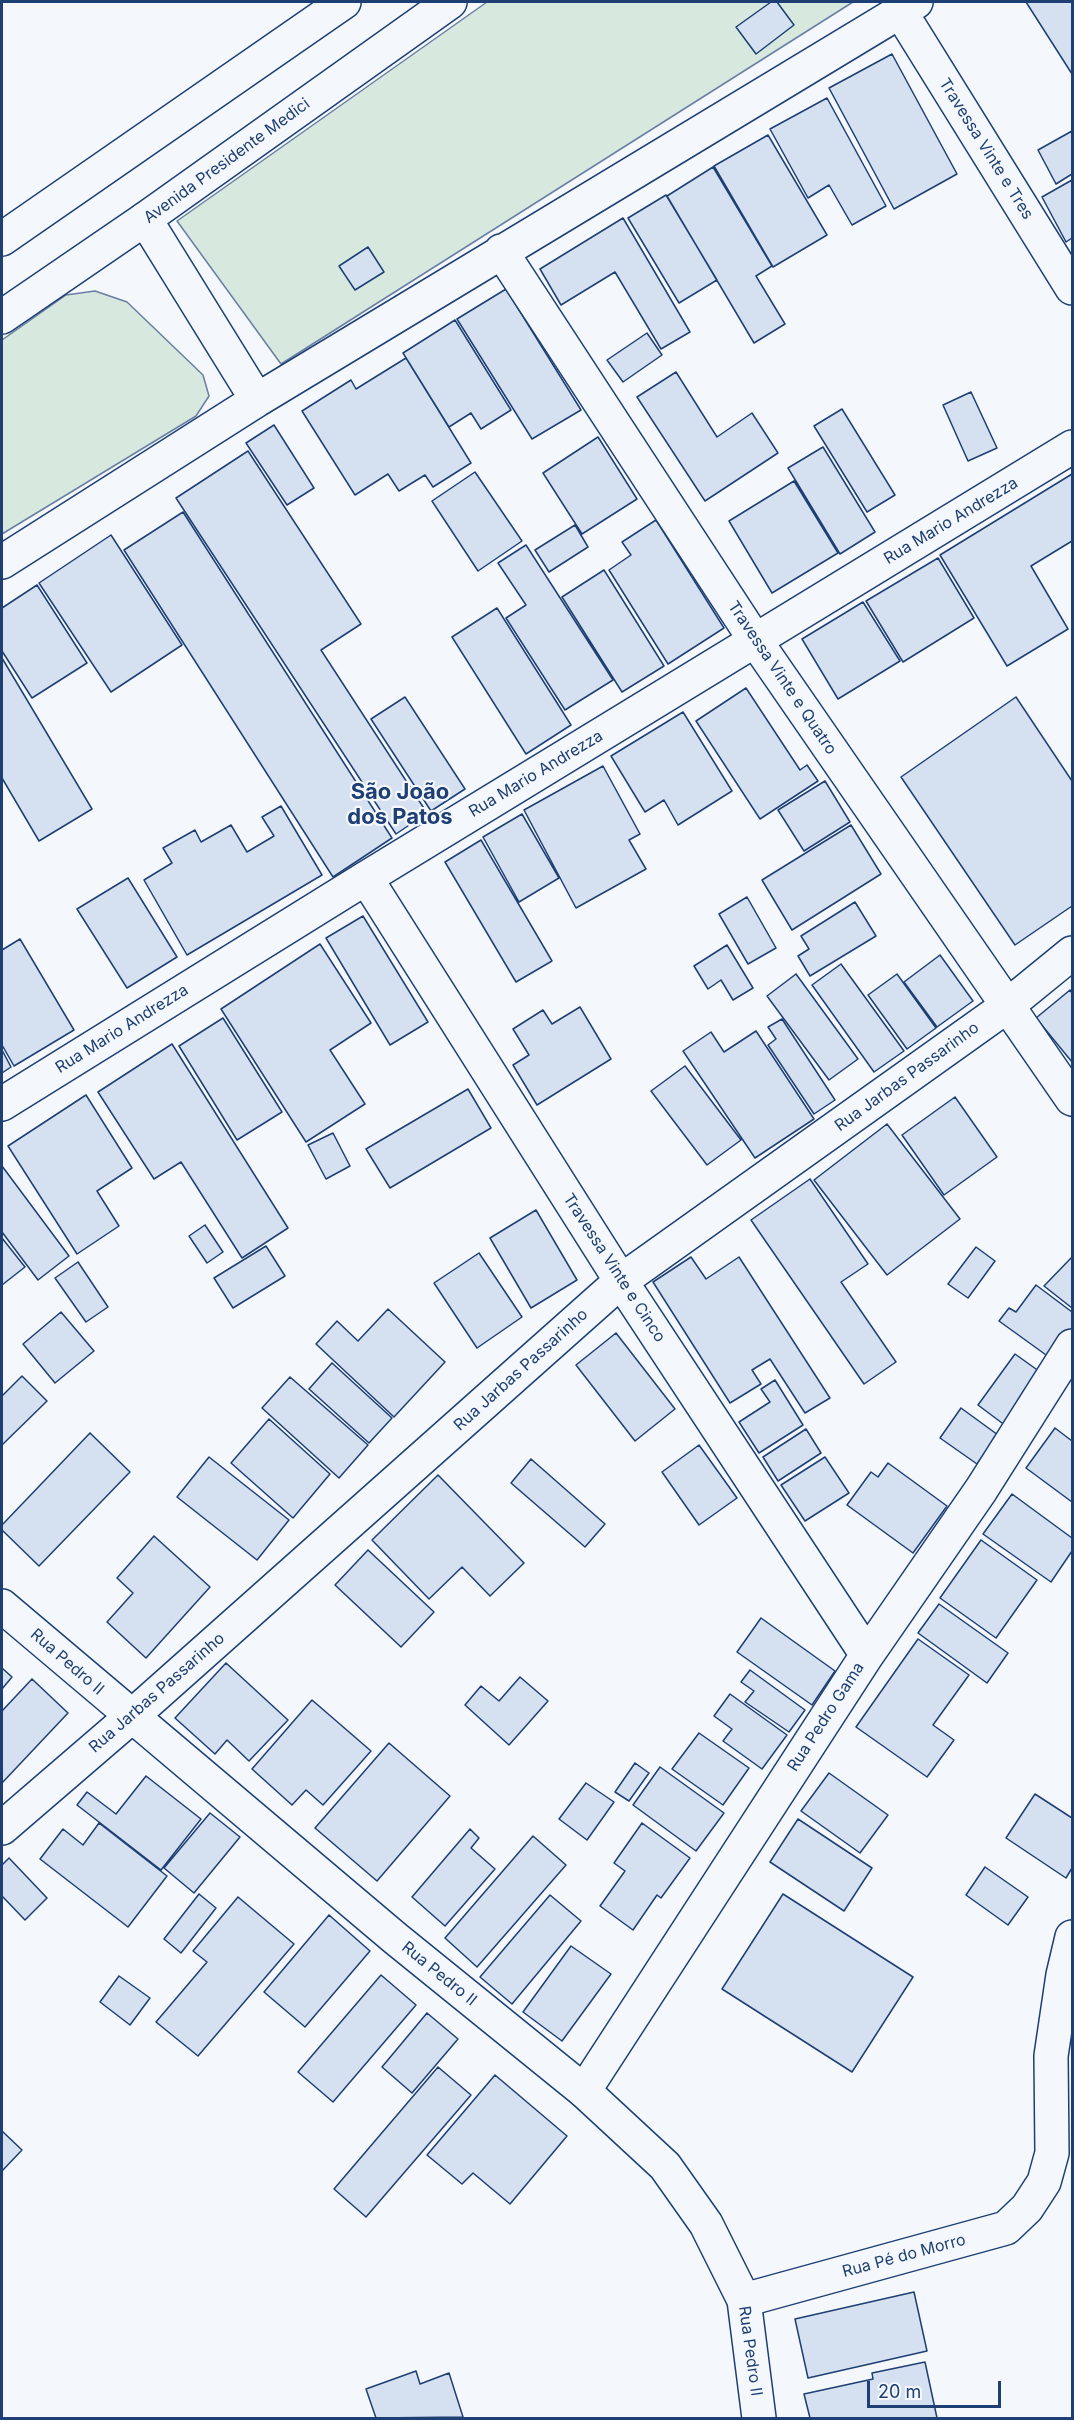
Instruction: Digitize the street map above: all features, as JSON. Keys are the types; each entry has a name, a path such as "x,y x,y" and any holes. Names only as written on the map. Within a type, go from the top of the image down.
{"street":[{"path":"2,239 344,2"},
{"name":"Avenida Presidente Medici","path":"2,317 145,219 450,2"},
{"path":"2,562 257,400 908,6"},
{"name":"Travessa Vinte e Tres","path":"908,6 1072,288"},
{"path":"145,219 257,400"},
{"name":"Travessa Vinte e Quatro","path":"501,251 755,640 1072,1099"},
{"name":"Rua Mario Andrezza","path":"2,1104 366,878 1072,447"},
{"name":"Travessa Vinte e Cinco","path":"366,878 621,1281 867,1655"},
{"name":"Rua Jarbas Passarinho","path":"2,1828 131,1717 621,1281 1007,1006 1072,953"},
{"name":"Rua Pedro Gama","path":"584,2091 867,1655 981,1490 1072,1346"},
{"name":"Rua Pedro II","path":"2,1606 404,1945 584,2091 664,2166 706,2224 744,2300 759,2418"},
{"name":"Rua Pé do Morro","path":"744,2300 1006,2228 1027,2208 1044,2182 1052,2153 1051,2056 1063,1975 1072,1937"}],"shaded area":[{"path":"487,2 853,2 281,364 177,221"},
{"path":"95,291 127,302 203,375 209,396 196,416 2,534 2,340 66,295"}],"building":[{"path":"771,2 777,2 794,25 756,54 736,27"},
{"path":"1026,2 1072,2 1072,74"},
{"path":"892,54 957,174 894,209 829,88"},
{"path":"827,98 886,206 852,225 829,185 808,198 770,129"},
{"path":"1072,131 1072,174 1056,184 1038,150"},
{"path":"768,135 827,235 773,267 714,166"},
{"path":"713,167 772,266 756,276 785,324 754,343 667,196"},
{"path":"1072,180 1072,238 1066,242 1042,197"},
{"path":"666,195 717,280 679,303 628,218"},
{"path":"623,218 690,332 661,349 615,272 561,305 540,269"},
{"path":"368,247 384,272 355,290 339,266"},
{"path":"506,289 581,410 532,439 457,319"},
{"path":"455,320 511,410 481,429 471,413 449,427 403,353"},
{"path":"647,333 662,355 623,382 607,360"},
{"path":"406,358 471,463 433,487 425,475 399,491 388,474 355,495 302,411 351,380 356,389"},
{"path":"676,372 717,437 752,413 778,453 705,501 637,397"},
{"path":"971,392 997,448 968,461 943,405"},
{"path":"842,409 895,495 867,512 814,426"},
{"path":"274,425 314,488 287,505 246,443"},
{"path":"598,437 637,499 582,534 543,473"},
{"path":"823,447 875,532 840,554 788,468"},
{"path":"248,451 361,624 321,650 427,813 396,834 176,498"},
{"path":"475,472 522,541 478,571 432,501"},
{"path":"1072,474 1072,541 1031,566 1068,629 1007,666 940,555"},
{"path":"794,481 838,553 772,593 729,521"},
{"path":"183,512 392,838 333,877 124,550"},
{"path":"656,520 724,628 668,664 609,570 631,555 622,542"},
{"path":"575,525 588,547 549,572 535,550"},
{"path":"111,535 182,645 111,692 39,583"},
{"path":"526,545 613,680 565,710 506,618 526,605 498,563"},
{"path":"938,558 974,618 903,662 866,601"},
{"path":"604,570 664,666 622,692 562,597"},
{"path":"37,585 87,663 32,698 2,651 2,608"},
{"path":"863,602 900,661 838,699 802,639"},
{"path":"497,608 571,725 526,754 452,637"},
{"path":"2,658 92,809 39,841 2,778"},
{"path":"746,688 800,770 807,765 818,781 760,819 696,721"},
{"path":"405,697 465,789 431,811 371,719"},
{"path":"1016,697 1072,781 1072,906 1015,945 901,777"},
{"path":"683,712 732,791 678,825 664,800 645,812 611,756"},
{"path":"603,766 640,834 629,840 646,869 576,908 524,810"},
{"path":"825,781 850,822 804,851 778,810"},
{"path":"281,806 322,875 187,955 144,880 172,863 163,848 195,830 201,842 231,825 247,852 274,836 262,817"},
{"path":"522,814 559,878 519,902 483,837"},
{"path":"851,825 881,874 792,930 762,880"},
{"path":"481,840 552,961 516,982 445,862"},
{"path":"128,878 177,957 127,988 77,909"},
{"path":"747,897 776,948 748,964 719,914"},
{"path":"855,902 876,936 810,976 798,956 809,949 801,936"},
{"path":"363,916 428,1022 390,1045 326,938"},
{"path":"20,939 74,1030 14,1066 2,1045 2,950"},
{"path":"320,944 371,1023 330,1050 365,1104 306,1142 221,1009"},
{"path":"727,945 753,988 733,1000 721,980 708,989 694,966"},
{"path":"940,955 973,1001 937,1027 904,982"},
{"path":"841,964 904,1051 874,1072 812,985"},
{"path":"796,974 858,1059 829,1080 767,996"},
{"path":"897,974 936,1028 907,1049 868,995"},
{"path":"1070,990 1072,993 1072,1062 1036,1018"},
{"path":"580,1007 611,1059 537,1105 513,1065 529,1055 513,1029 543,1010 552,1024"},
{"path":"223,1018 282,1112 237,1140 179,1046"},
{"path":"782,1019 835,1100 814,1114 768,1045 776,1039 768,1027"},
{"path":"756,1031 814,1119 755,1158 683,1051 711,1032 724,1052"},
{"path":"172,1044 288,1228 242,1258 181,1162 154,1179 98,1092"},
{"path":"2,1050 11,1067 2,1073"},
{"path":"685,1066 741,1140 707,1165 651,1091"},
{"path":"468,1089 491,1128 390,1188 366,1149"},
{"path":"86,1095 132,1168 97,1191 119,1226 77,1254 8,1146"},
{"path":"955,1097 997,1157 944,1195 902,1135"},
{"path":"887,1124 960,1219 887,1275 814,1180"},
{"path":"333,1133 350,1166 326,1179 308,1145"},
{"path":"2,1166 69,1256 38,1280 2,1232"},
{"path":"810,1179 868,1264 841,1282 896,1362 864,1384 751,1220"},
{"path":"536,1210 577,1280 531,1308 490,1238"},
{"path":"205,1225 223,1252 207,1263 189,1236"},
{"path":"2,1238 25,1267 2,1285"},
{"path":"266,1246 285,1276 233,1308 214,1278"},
{"path":"976,1247 995,1261 968,1298 948,1284"},
{"path":"479,1253 522,1317 477,1348 434,1283"},
{"path":"691,1257 706,1279 739,1257 830,1398 805,1413 770,1359 752,1370 761,1384 730,1403 653,1282"},
{"path":"1072,1257 1072,1308 1044,1286"},
{"path":"78,1262 108,1307 86,1322 55,1278"},
{"path":"1036,1285 1072,1312 1072,1333 1053,1360 999,1321 1009,1308 1016,1312"},
{"path":"388,1309 445,1362 394,1417 316,1344 337,1321 358,1341"},
{"path":"61,1312 94,1351 55,1383 23,1344"},
{"path":"616,1333 675,1409 635,1441 576,1365"},
{"path":"1015,1354 1043,1374 1006,1426 978,1405"},
{"path":"332,1363 392,1418 369,1443 309,1389"},
{"path":"22,1376 47,1401 2,1445 2,1396"},
{"path":"290,1377 368,1445 339,1478 262,1408"},
{"path":"775,1380 803,1425 759,1453 739,1422 770,1402 761,1389"},
{"path":"961,1408 998,1435 977,1464 940,1438"},
{"path":"269,1419 330,1474 293,1518 231,1463"},
{"path":"1055,1428 1072,1441 1072,1502 1026,1468"},
{"path":"806,1429 821,1453 778,1481 763,1457"},
{"path":"90,1433 130,1472 39,1566 2,1530 2,1525"},
{"path":"699,1445 737,1498 699,1525 662,1472"},
{"path":"209,1457 289,1520 257,1560 177,1497"},
{"path":"825,1457 849,1493 805,1521 781,1485"},
{"path":"531,1459 605,1524 585,1547 511,1483"},
{"path":"888,1463 947,1506 913,1553 847,1505 871,1472 878,1477"},
{"path":"438,1475 524,1563 490,1596 462,1567 429,1599 372,1540"},
{"path":"1012,1494 1072,1538 1072,1551 1051,1582 983,1534"},
{"path":"154,1536 210,1587 146,1658 107,1622 133,1593 117,1578"},
{"path":"981,1540 1037,1580 996,1638 940,1598"},
{"path":"368,1550 434,1612 401,1647 335,1585"},
{"path":"939,1604 1008,1653 987,1683 918,1633"},
{"path":"761,1618 835,1671 812,1705 737,1652"},
{"path":"918,1639 969,1675 933,1725 954,1740 927,1777 856,1727"},
{"path":"226,1663 288,1720 249,1761 227,1740 215,1754 175,1718"},
{"path":"2,1668 12,1677 2,1689"},
{"path":"750,1670 805,1710 789,1732 745,1702 754,1691 741,1682"},
{"path":"520,1677 548,1701 509,1745 465,1705 481,1686 499,1701"},
{"path":"32,1679 68,1713 2,1783 2,1711"},
{"path":"730,1694 787,1735 762,1769 723,1741 732,1729 714,1716"},
{"path":"312,1700 371,1751 323,1805 306,1790 292,1805 252,1769"},
{"path":"699,1733 749,1768 723,1805 672,1769"},
{"path":"389,1743 450,1796 377,1881 315,1828"},
{"path":"635,1763 649,1773 629,1801 615,1792"},
{"path":"660,1767 724,1813 696,1851 633,1805"},
{"path":"829,1773 888,1815 860,1853 801,1811"},
{"path":"146,1776 201,1819 161,1870 77,1805 87,1792 116,1814"},
{"path":"586,1783 614,1802 587,1840 559,1819"},
{"path":"1035,1794 1072,1818 1072,1868 1066,1878 1006,1838"},
{"path":"210,1813 240,1837 194,1893 164,1868"},
{"path":"798,1819 872,1868 844,1911 770,1862"},
{"path":"99,1823 167,1876 128,1927 40,1859 63,1829 83,1845"},
{"path":"642,1823 690,1858 661,1898 657,1895 633,1930 600,1906 625,1871 614,1863"},
{"path":"470,1829 479,1838 471,1848 495,1869 445,1926 412,1897"},
{"path":"533,1836 566,1865 477,1967 445,1938"},
{"path":"9,1858 47,1898 25,1920 2,1896 2,1865"},
{"path":"985,1867 1028,1897 1008,1925 966,1895"},
{"path":"199,1894 216,1908 181,1953 164,1939"},
{"path":"783,1894 913,1977 852,2072 722,1989"},
{"path":"550,1895 581,1921 512,2004 480,1977"},
{"path":"238,1897 294,1944 198,2056 156,2022 207,1962 193,1951"},
{"path":"329,1915 370,1951 305,2027 264,1992"},
{"path":"571,1946 611,1974 562,2041 523,2012"},
{"path":"381,1975 416,2005 333,2102 298,2072"},
{"path":"119,1976 150,1998 130,2025 100,2002"},
{"path":"427,2013 458,2039 412,2093 382,2067"},
{"path":"438,2067 471,2095 366,2217 334,2189"},
{"path":"495,2075 567,2136 510,2204 473,2173 462,2184 427,2155"},
{"path":"2,2131 22,2150 2,2171"},
{"path":"914,2292 927,2351 808,2378 795,2319"},
{"path":"925,2362 937,2418 810,2418 804,2394 873,2379 872,2373"},
{"path":"416,2371 420,2384 449,2373 463,2417 376,2418 366,2389"}],"district":[{"name":"São João dos Patos","path":"400,804"}]}
